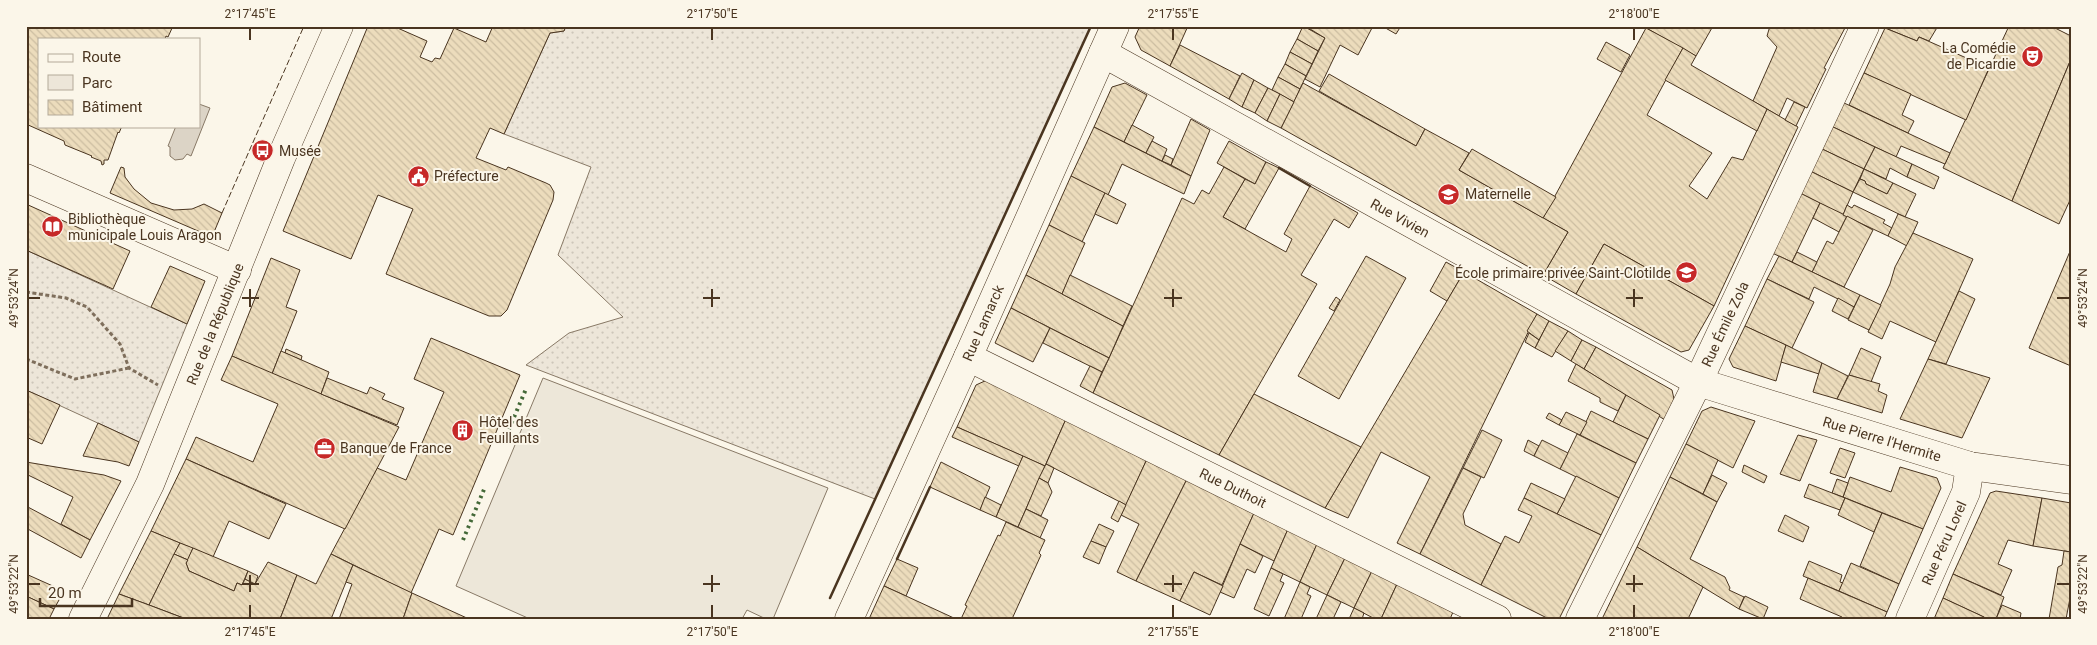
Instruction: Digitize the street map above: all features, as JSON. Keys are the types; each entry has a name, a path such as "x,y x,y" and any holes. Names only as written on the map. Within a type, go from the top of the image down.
{"street":[{"name":"Rue de la République","path":"83,619 150,484 281,158 339,26"},
{"name":"Rue Lamarck","path":"848,619 968,357 1115,26"},
{"name":"Rue Émile Zola","path":"1580,619 1698,382 1865,26"},
{"name":"Rue Vivien","path":"1102,53 1698,382"},
{"path":"26,178 237,270"},
{"name":"Rue Duthoit","path":"968,357 1497,619"},
{"name":"Rue Pierre l'Hermite","path":"1698,382 1970,466 2071,480"},
{"name":"Rue Péru Lorel","path":"1910,619 1966,492 1970,466"}],"path":[{"path":"26,292 66,298 87,307 120,344 129,368 75,379 26,359"}],"green space":[{"path":"566,26 1091,26 875,499 526,365 569,333 623,317 558,255 591,167 504,134 550,33 564,31"},
{"path":"26,250 187,324 139,442 26,390"}],"shaded area":[{"path":"200,104 210,108 191,156 187,154 183,159 175,160 170,156 170,147 168,146 175,128 200,128"},
{"path":"543,378 828,488 773,619 766,619 747,610 742,619 530,619 456,586"}],"building":[{"path":"26,26 173,26 168,37 166,36 165,38 38,38 38,128 121,128 108,160 104,160 104,164 102,165 101,161 92,156 65,145 64,141 26,124"},
{"name":"Préfecture","path":"368,26 393,26 427,41 420,57 432,62 435,58 440,59 454,28 486,42 493,26 566,26 564,31 550,33 504,134 490,128 476,158 506,170 508,167 546,183 550,185 554,192 553,200 507,310 501,316 489,316 386,274 413,209 378,195 351,259 283,231"},
{"path":"1140,26 1188,26 1170,66 1141,50 1135,37"},
{"path":"1303,26 1325,38 1318,51 1297,39"},
{"path":"1305,26 1373,26 1358,55 1340,45 1320,87 1305,79 1325,38"},
{"path":"1382,26 1401,26 1396,34"},
{"path":"1647,26 1713,26 1696,56 1646,28"},
{"path":"1770,26 1846,26 1824,68 1826,69 1807,108 1787,98 1779,116 1753,101 1777,47 1767,36"},
{"path":"1886,26 1938,26 1929,41 1919,37 1917,41 1885,28"},
{"path":"2009,26 2051,26 2071,36 2071,59 2012,201 1943,168"},
{"path":"1646,28 1683,48 1647,115 1712,153 1689,186 1707,199 1732,157 1743,160 1767,109 1798,127 1714,306 1604,244 1576,294 1543,275 1568,232 1543,218"},
{"path":"1885,28 1917,41 1919,37 1989,68 1966,120 1864,73"},
{"path":"1297,39 1318,51 1312,64 1290,52"},
{"path":"1606,42 1630,55 1621,72 1597,59"},
{"path":"1180,45 1240,76 1229,99 1170,66"},
{"path":"1683,48 1696,56 1691,65 1767,109 1757,131 1665,80"},
{"path":"1290,52 1312,64 1306,76 1285,64"},
{"path":"2071,59 2071,198 2059,224 2012,201"},
{"path":"1285,64 1306,76 1300,89 1278,77"},
{"path":"1242,73 1254,80 1242,107 1229,99"},
{"path":"1864,73 1911,94 1902,115 1914,121 1908,133 1849,105"},
{"path":"1329,74 1425,129 1416,146 1319,91"},
{"path":"1278,77 1300,89 1294,102 1272,90"},
{"path":"1254,80 1268,88 1255,113 1242,107"},
{"path":"1125,83 1147,95 1124,142 1094,127 1112,87"},
{"name":"Maternelle","path":"1303,83 1416,146 1425,129 1469,153 1459,170 1568,232 1543,275 1281,128"},
{"path":"1268,88 1280,94 1267,121 1255,113"},
{"path":"1280,94 1294,102 1281,128 1267,121"},
{"path":"1794,102 1805,107 1796,126 1785,120"},
{"path":"1842,102 1950,153 1945,164 1901,146 1896,157 1831,126"},
{"path":"1191,119 1210,130 1191,176 1171,165"},
{"path":"1132,125 1154,137 1146,153 1124,142"},
{"path":"1831,126 1875,147 1864,169 1820,148"},
{"path":"1094,127 1191,176 1184,194 1122,164 1108,195 1071,176"},
{"path":"1152,141 1167,149 1162,161 1146,153"},
{"path":"1229,141 1266,162 1255,184 1217,163"},
{"path":"1875,147 1912,164 1907,177 1890,168 1886,179 1864,169"},
{"path":"1820,148 1864,169 1853,192 1810,171"},
{"path":"1472,149 1556,197 1543,218 1459,170"},
{"path":"1165,155 1173,159 1171,165 1162,161"},
{"path":"1266,162 1279,168 1245,229 1223,217 1245,179 1255,184"},
{"path":"1912,164 1939,177 1934,189 1907,177"},
{"path":"121,167 124,168 125,177 134,189 151,203 174,210 192,209 204,204 222,213 212,237 110,193"},
{"path":"1224,167 1245,179 1223,217 1286,252 1292,239 1284,234 1310,186 1358,213 1349,228 1334,219 1301,275 1317,284 1219,455 1093,393 1182,198 1194,204 1202,190 1209,194"},
{"path":"1864,169 1893,183 1887,194 1860,179"},
{"path":"1810,171 1853,192 1843,215 1800,193"},
{"path":"1071,176 1105,193 1082,242 1049,225"},
{"path":"1860,179 1887,194 1893,183 1916,194 1905,217 1853,192"},
{"path":"1105,193 1126,204 1117,224 1095,214"},
{"path":"1800,193 1820,203 1792,262 1772,253"},
{"path":"1820,203 1847,216 1839,232 1813,218"},
{"name":"Bibliothèque municipale Louis Aragon","path":"26,204 130,251 113,289 26,250"},
{"path":"1847,205 1852,208 1854,205 1885,220 1883,223 1892,228 1888,236 1843,215"},
{"path":"1898,214 1918,222 1907,246 1888,236"},
{"path":"1847,216 1873,230 1844,287 1812,272 1827,241 1833,244"},
{"path":"1049,225 1085,243 1062,294 1026,275"},
{"path":"1913,233 1973,259 1936,342 1890,321 1882,339 1868,332 1890,284 1895,267"},
{"path":"1604,244 1714,306 1689,350 1681,352 1576,294"},
{"path":"2071,249 2071,366 2029,348"},
{"path":"1797,252 1817,262 1812,272 1792,262"},
{"path":"1366,256 1406,278 1339,399 1298,376"},
{"path":"1779,256 1860,295 1854,307 1814,287 1809,299 1767,279"},
{"path":"271,258 300,270 286,307 297,311 272,374 232,356"},
{"path":"1446,262 1464,272 1447,301 1430,291"},
{"path":"170,266 205,281 187,324 151,307"},
{"path":"1464,272 1537,314 1420,554 1397,543 1430,477 1381,452 1348,518 1325,508"},
{"path":"1026,275 1123,326 1109,358 1011,308"},
{"path":"1070,275 1132,306 1123,326 1062,294"},
{"path":"1767,279 1814,302 1792,348 1745,326"},
{"path":"1959,291 1975,299 1946,364 1928,359"},
{"path":"1860,295 1881,305 1869,330 1848,320"},
{"path":"1336,297 1340,300 1334,311 1329,308"},
{"path":"1838,298 1854,307 1848,319 1832,311"},
{"path":"1011,308 1050,328 1033,362 995,343"},
{"path":"1537,314 1549,321 1539,340 1527,331"},
{"path":"1549,321 1568,331 1552,357 1535,348"},
{"path":"1745,326 1786,345 1776,381 1733,367 1729,359"},
{"path":"1050,328 1109,358 1102,372 1043,343"},
{"path":"1568,331 1582,340 1571,361 1555,351"},
{"path":"1529,333 1539,340 1535,348 1525,342"},
{"name":"Hôtel des Feuillants","path":"431,338 520,375 453,535 439,529 411,593 331,554 377,468 406,480 444,392 414,379"},
{"path":"1582,340 1596,347 1584,369 1571,361"},
{"path":"1786,345 1822,363 1819,374 1781,362"},
{"path":"1596,347 1672,390 1674,399 1665,420 1584,369"},
{"path":"1861,348 1881,357 1871,382 1849,375"},
{"path":"286,349 302,356 301,360 285,353"},
{"path":"281,351 329,372 321,394 272,374"},
{"name":"Banque de France","path":"232,356 399,427 345,529 186,459 196,437 253,462 278,404 221,380"},
{"path":"1928,359 1990,378 1962,438 1900,419"},
{"path":"1822,363 1848,376 1837,399 1813,392"},
{"path":"1576,364 1626,395 1618,411 1600,402 1600,398 1568,381"},
{"path":"1090,366 1102,372 1093,393 1080,386"},
{"path":"1849,375 1880,384 1878,391 1887,395 1882,413 1837,399"},
{"path":"327,378 367,394 370,387 385,394 382,399 404,408 397,425 321,394"},
{"path":"987,380 1066,419 1045,466 957,427 976,385"},
{"path":"26,390 60,405 42,444 26,437"},
{"path":"1254,394 1361,447 1325,508 1219,455"},
{"path":"1626,395 1660,415 1648,439 1613,422"},
{"path":"1711,407 1755,421 1733,468 1686,444 1702,411"},
{"path":"1591,411 1648,439 1636,463 1580,435"},
{"path":"1566,412 1587,422 1580,435 1559,425"},
{"path":"1549,413 1562,420 1559,425 1546,418"},
{"path":"1066,419 1147,459 1126,505 1046,464"},
{"path":"98,423 139,442 129,466 118,462 83,456"},
{"path":"957,427 1023,456 1019,466 952,437"},
{"path":"1482,430 1502,440 1484,478 1463,468"},
{"path":"1577,434 1636,463 1619,498 1560,469"},
{"path":"1798,435 1817,440 1800,481 1780,474"},
{"path":"1528,440 1539,446 1534,456 1524,451"},
{"path":"1542,440 1568,453 1560,469 1534,456"},
{"path":"1686,444 1718,460 1703,494 1670,477"},
{"path":"1840,448 1855,453 1845,478 1830,473"},
{"path":"1023,456 1045,466 1018,527 996,517"},
{"path":"186,459 286,504 269,539 229,521 213,557 151,531"},
{"path":"1147,459 1187,479 1136,581 1117,572 1139,524 1121,515"},
{"path":"26,462 104,475 121,481 90,540 61,524 73,497 26,474"},
{"path":"941,462 990,487 980,510 930,487"},
{"path":"1046,464 1054,468 1048,483 1039,478"},
{"path":"1744,465 1767,476 1764,483 1742,472"},
{"path":"1900,467 1937,478 1941,488 1923,529 1843,497 1850,477 1891,492"},
{"path":"1463,468 1481,477 1463,514 1465,525 1501,544 1481,585 1420,554"},
{"path":"1712,475 1727,483 1717,502 1703,494"},
{"path":"1576,476 1619,498 1601,535 1557,514"},
{"path":"1670,477 1717,502 1690,559 1725,577 1730,588 1729,590 1744,597 1739,609 1637,547"},
{"path":"1039,478 1048,483 1052,492 1041,516 1026,509"},
{"path":"1187,479 1254,513 1222,585 1194,572 1180,601 1136,581"},
{"path":"1837,479 1848,483 1843,497 1832,493"},
{"path":"1531,483 1565,499 1557,514 1524,498"},
{"path":"1809,484 1845,498 1840,510 1804,497"},
{"path":"1996,491 2042,498 2033,546 2008,540 1998,564 2012,570 2001,595 1953,574 1990,493"},
{"path":"985,497 1001,505 996,517 980,510"},
{"path":"1524,498 1601,535 1559,619 1549,619 1481,585 1505,536 1519,543 1532,516 1518,510"},
{"path":"1845,498 1882,513 1874,532 1838,515"},
{"path":"2042,498 2071,503 2071,552 2033,546"},
{"path":"1119,501 1126,505 1118,522 1111,518"},
{"path":"26,506 90,540 81,558 26,528"},
{"path":"1026,509 1048,520 1040,538 1018,527"},
{"path":"1254,513 1288,529 1274,561 1240,544"},
{"path":"1882,513 1923,529 1899,584 1860,566"},
{"path":"1785,515 1809,527 1803,542 1778,531"},
{"path":"1006,522 1045,540 1039,553 1041,555 1012,619 961,619 967,606 965,605"},
{"path":"1099,524 1114,531 1106,547 1091,541"},
{"path":"1288,529 1317,544 1300,582 1271,568"},
{"path":"151,531 180,543 149,605 119,594"},
{"path":"1091,541 1106,547 1099,564 1083,557"},
{"path":"180,543 193,548 188,560 174,554"},
{"path":"1240,544 1263,556 1255,573 1247,569 1234,598 1220,592"},
{"path":"1317,544 1345,558 1327,595 1300,582"},
{"path":"1637,547 1703,587 1688,619 1602,619"},
{"path":"193,548 248,571 242,585 237,583 234,591 189,571 186,563"},
{"path":"2064,551 2071,552 2071,593 2066,619 2049,619 2058,567 2062,565"},
{"path":"174,554 188,560 186,563 189,571 234,591 237,583 242,585 245,579 255,584 268,562 297,575 280,619 186,619 149,605"},
{"path":"331,554 353,565 331,619 280,619 297,575 316,584"},
{"path":"1345,558 1372,571 1354,608 1327,595"},
{"path":"897,559 918,568 906,596 884,586"},
{"path":"1809,561 1842,575 1840,582 1843,583 1839,591 1803,576"},
{"path":"1851,563 1899,584 1887,612 1839,591"},
{"path":"353,565 412,593 403,619 339,619 352,584 346,582"},
{"path":"1271,568 1283,574 1280,581 1284,583 1269,616 1254,609"},
{"path":"248,571 258,576 255,584 245,579"},
{"path":"1372,571 1397,584 1381,619 1375,619 1354,608"},
{"path":"1194,572 1223,586 1210,615 1180,601"},
{"path":"26,574 64,591 54,609 26,596"},
{"path":"1953,574 2004,597 1996,619 1988,619 1943,598"},
{"path":"1808,578 1887,612 1884,619 1841,619 1842,617 1800,599"},
{"path":"1300,582 1310,587 1307,594 1311,596 1301,619 1284,619"},
{"path":"1397,584 1453,612 1450,619 1381,619"},
{"path":"884,586 906,596 956,619 869,619"},
{"path":"412,593 469,619 403,619"},
{"path":"119,594 149,605 186,619 107,619"},
{"path":"1327,595 1341,602 1333,619 1316,619"},
{"path":"26,596 54,609 49,619 26,619"},
{"path":"1745,596 1768,607 1763,619 1739,609"},
{"path":"1943,598 1984,617 1983,619 1934,619"},
{"path":"2002,605 2021,613 2020,619 1996,619"},
{"path":"1354,608 1364,613 1362,619 1349,619"}],"hedge":[{"path":"504,441 526,389"},
{"path":"463,540 485,487"}],"fence":[{"path":"222,213 304,26"}],"wall":[{"path":"830,598 1091,26"},
{"path":"1279,168 1310,186"},
{"path":"897,559 930,487"}],"place":[{"name":"La Comédie de Picardie","path":"2032,56"},
{"name":"Musée","path":"263,151"},
{"name":"Préfecture","path":"418,176"},
{"name":"Maternelle","path":"1449,194"},
{"name":"Bibliothèque municipale Louis Aragon","path":"52,227"},
{"name":"École primaire privée Saint-Clotilde","path":"1687,273"},
{"name":"Hôtel des Feuillants","path":"463,430"},
{"name":"Banque de France","path":"324,448"}]}
